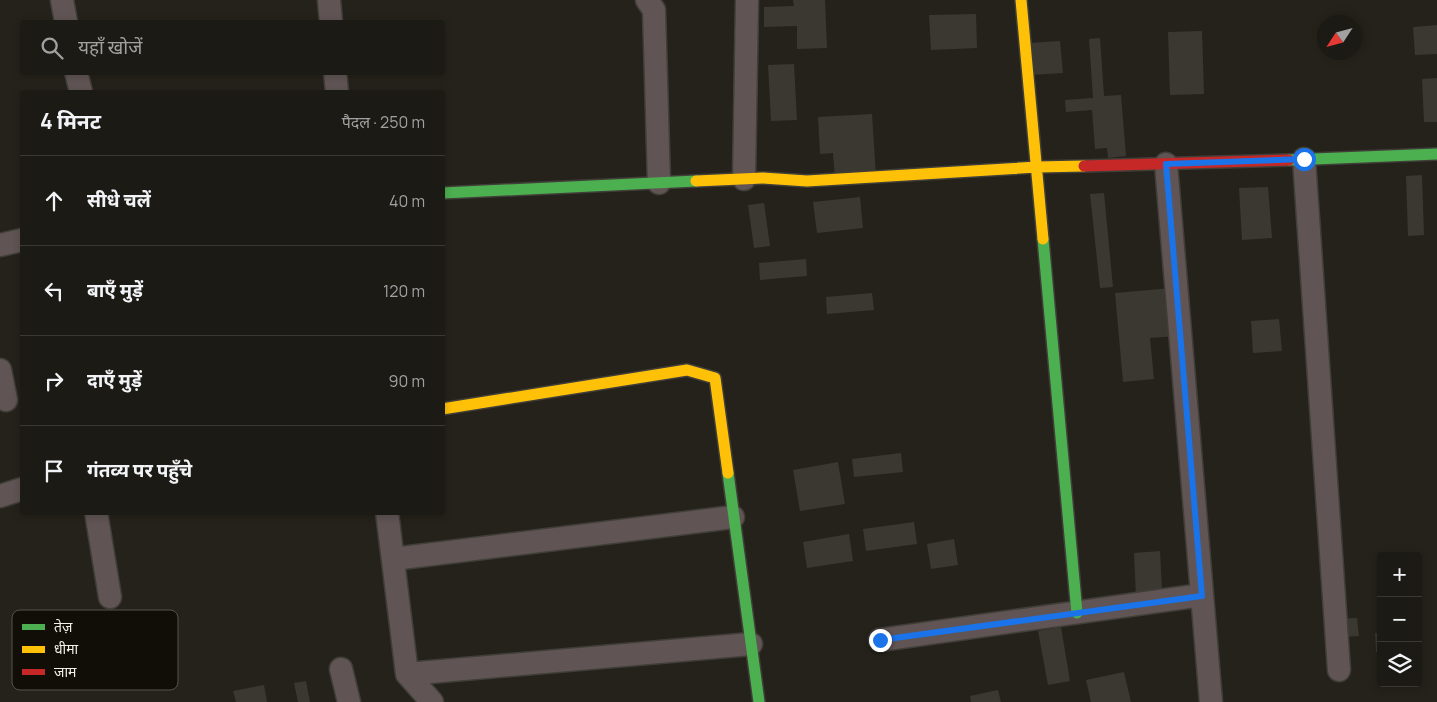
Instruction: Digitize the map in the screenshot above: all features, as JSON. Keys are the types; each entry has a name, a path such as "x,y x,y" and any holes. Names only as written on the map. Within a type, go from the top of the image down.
{"street":[{"path":"62,0 66,20"},
{"path":"329,0 331,20"},
{"path":"647,0 654,10 659,183"},
{"path":"744,179 747,0"},
{"path":"1021,0 1077,613"},
{"path":"77,75 80,90"},
{"path":"336,75 337,90"},
{"path":"445,193 763,178 807,181 1037,167 1437,154"},
{"path":"1304,159 1339,670"},
{"path":"1166,164 1211,702"},
{"path":"0,246 20,241"},
{"path":"0,370 6,400"},
{"path":"445,409 686,370 715,378 759,702"},
{"path":"0,496 20,490"},
{"path":"96,515 110,598"},
{"path":"387,515 407,674 432,702"},
{"path":"393,558 734,517"},
{"path":"880,640 1202,596"},
{"path":"407,674 751,644"},
{"path":"341,669 349,702"}],"building":[{"path":"793,0 825,0 827,48 797,49 797,26 764,27 764,7 794,6"},
{"path":"976,14 977,48 931,50 929,15"},
{"path":"1437,25 1437,54 1415,55 1413,27"},
{"path":"1202,31 1204,94 1170,95 1168,32"},
{"path":"1100,38 1104,96 1121,95 1126,156 1108,158 1107,148 1095,149 1092,110 1066,112 1065,100 1093,98 1089,39"},
{"path":"1060,41 1063,73 1031,75 1029,43"},
{"path":"794,64 797,120 771,121 768,65"},
{"path":"1437,78 1437,122 1424,122 1422,79"},
{"path":"872,114 876,176 835,179 833,153 820,154 818,117"},
{"path":"1422,175 1424,235 1408,236 1406,176"},
{"path":"1268,187 1272,238 1242,240 1239,188"},
{"path":"1104,193 1113,287 1100,288 1090,194"},
{"path":"860,197 863,228 817,233 813,202"},
{"path":"764,203 770,246 754,248 748,205"},
{"path":"806,259 807,276 760,280 759,263"},
{"path":"1172,288 1177,336 1150,338 1154,379 1123,382 1115,293"},
{"path":"872,293 874,310 827,314 826,297"},
{"path":"1279,319 1282,351 1253,353 1251,321"},
{"path":"901,453 903,472 854,477 852,459"},
{"path":"838,462 845,504 800,511 793,470"},
{"path":"914,522 917,544 866,551 863,529"},
{"path":"849,534 853,561 807,568 803,542"},
{"path":"954,539 958,565 931,569 927,544"},
{"path":"1160,551 1162,590 1147,591 1148,597 1136,597 1134,553"},
{"path":"1357,618 1359,636 1341,637 1339,619"},
{"path":"1061,627 1070,681 1048,685 1038,631"},
{"path":"1375,633 1377,633 1377,652"},
{"path":"1124,672 1131,702 1091,702 1086,680"},
{"path":"306,681 310,702 298,702 294,683"},
{"path":"264,685 267,702 236,702 233,691"},
{"path":"998,690 1001,702 971,702 970,696"}],"traffic: fast":[{"path":"1289,160 1437,154"},
{"path":"445,193 696,181"},
{"path":"1043,239 1077,613"},
{"path":"728,473 759,702"}],"traffic: slow":[{"path":"1021,0 1043,239"},
{"path":"696,181 763,178 807,181 1037,167 1084,166"},
{"path":"445,409 687,370 715,378 728,473"}],"traffic: jam":[{"path":"1084,166 1289,160"}],"route":[{"path":"880,640 1202,596 1166,164 1304,159"}]}
